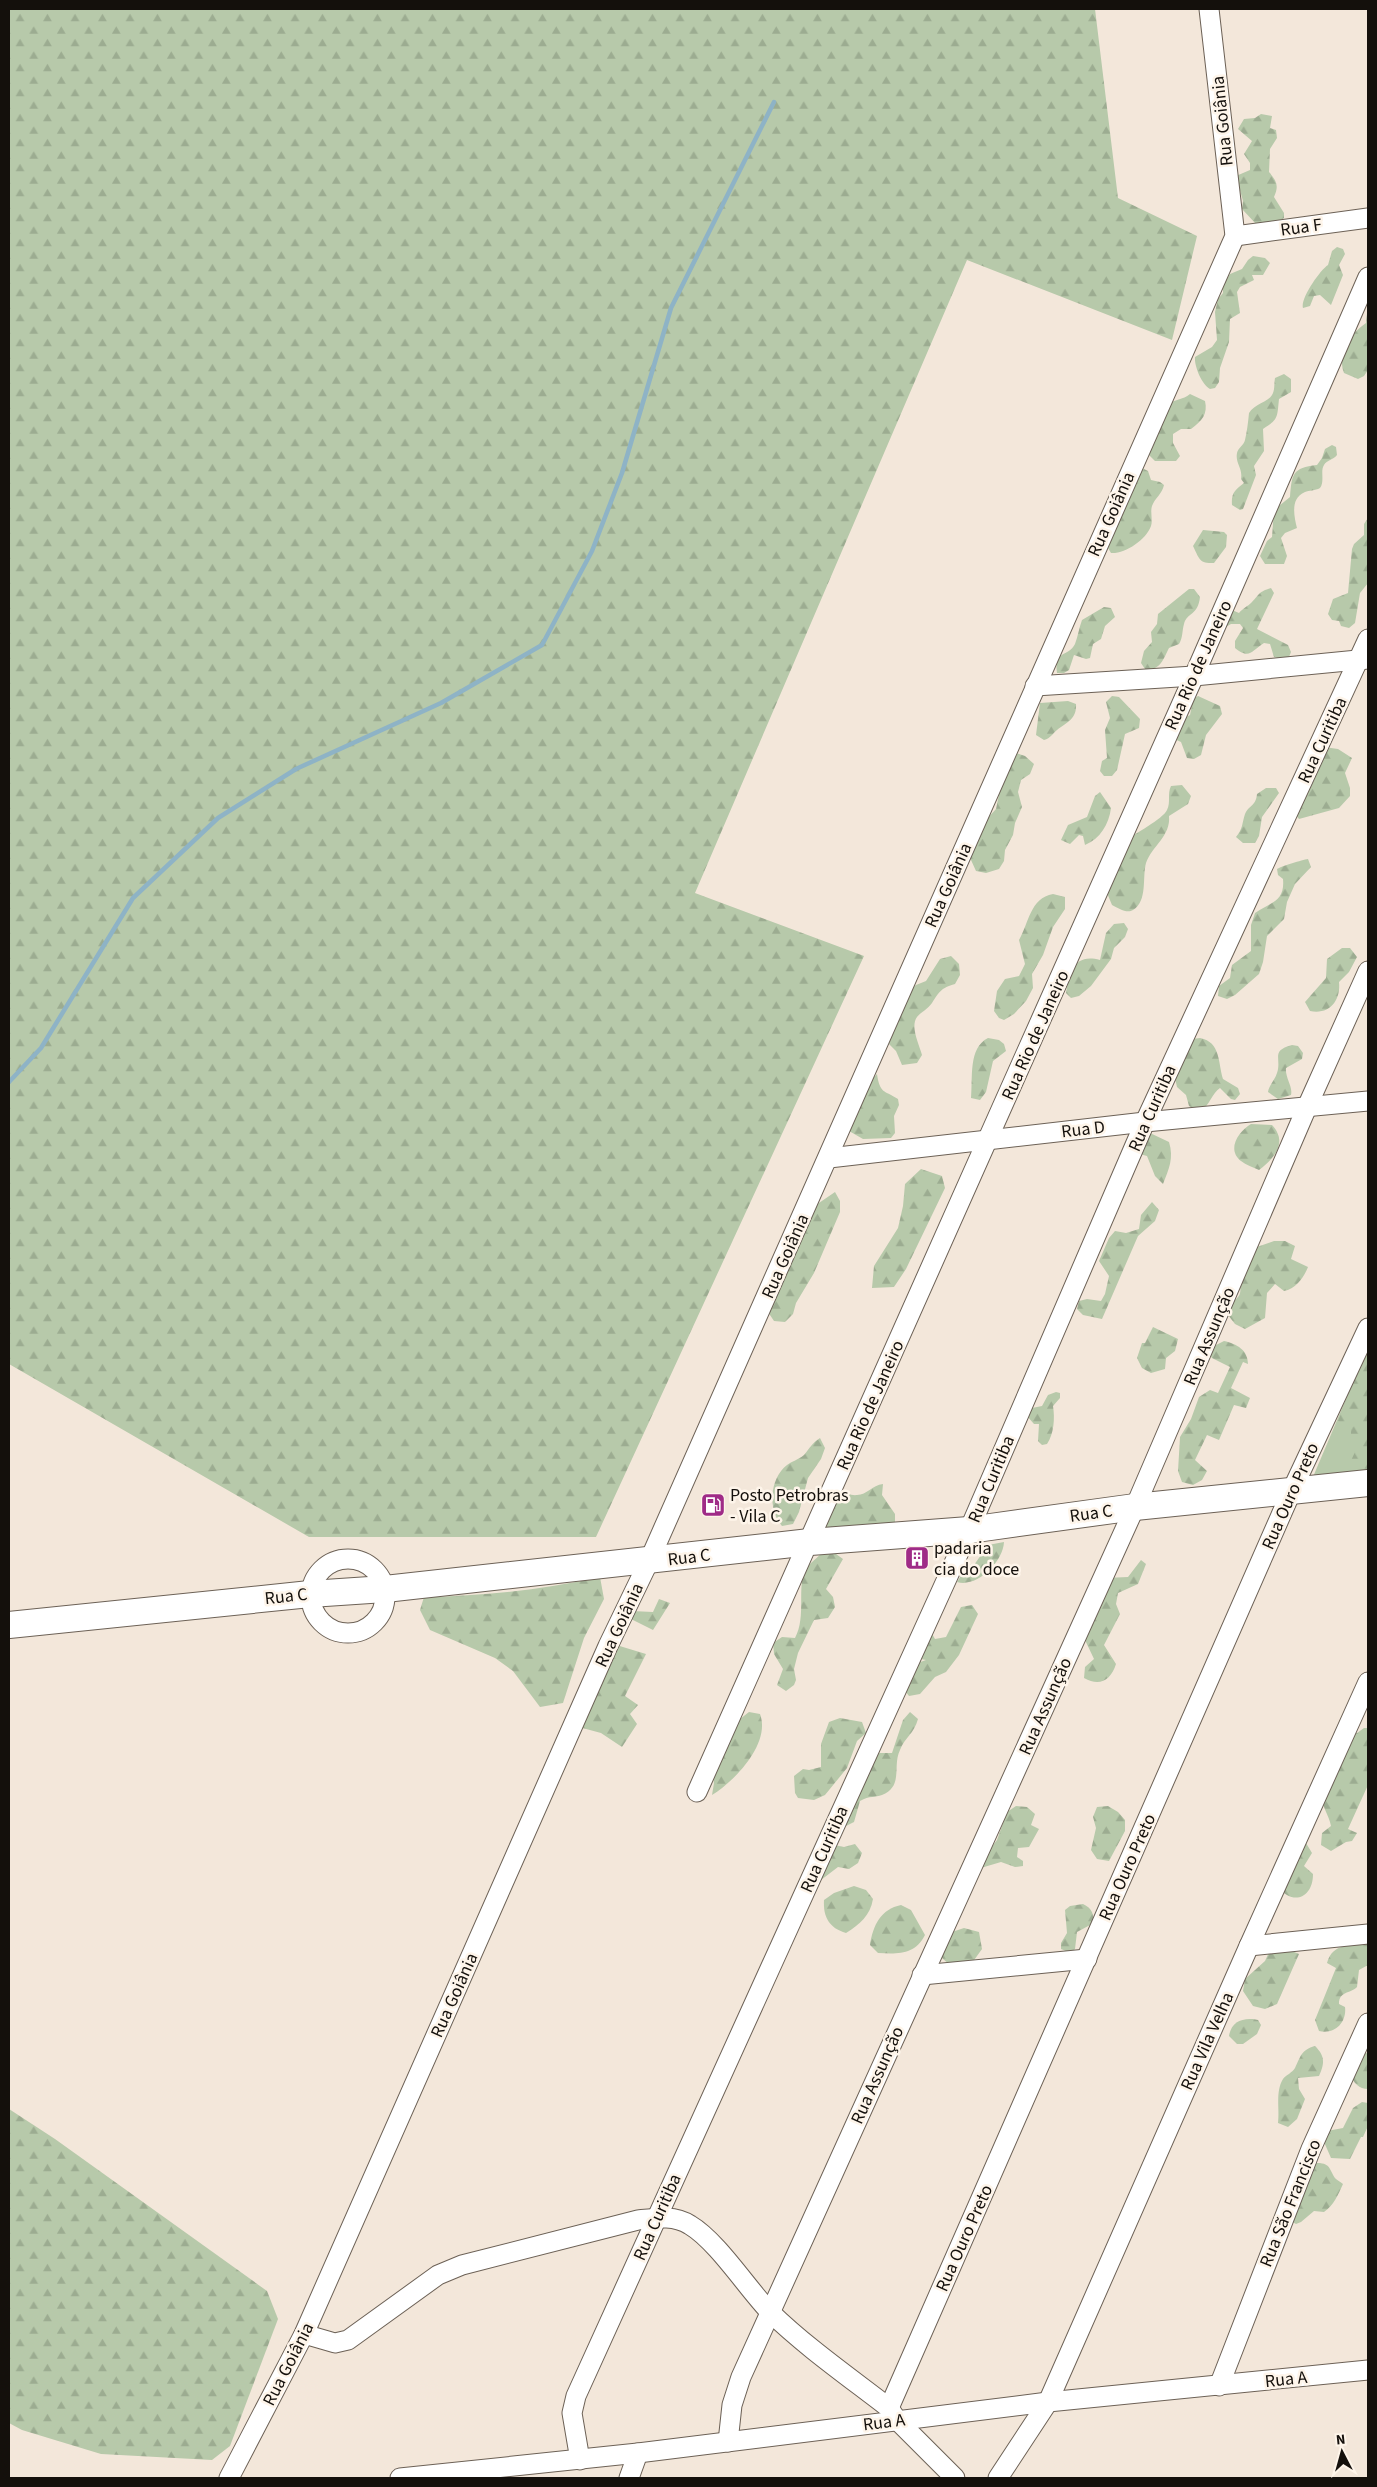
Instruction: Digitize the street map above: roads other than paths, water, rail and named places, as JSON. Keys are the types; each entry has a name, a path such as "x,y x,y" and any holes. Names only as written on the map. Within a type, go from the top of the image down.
{"street":[{"name":"Rua Goiânia","path":"229,2478 304,2334 608,1646 649,1561 829,1158 1035,686 1235,236 1209,9"},
{"name":"Rua F","path":"1235,236 1368,218"},
{"name":"Rua Rio de Janeiro","path":"697,1792 810,1542 1194,676 1368,277"},
{"name":"Rua Curitiba","path":"580,2460 572,2412 576,2396 969,1530 1145,1122 1364,659 1368,639"},
{"path":"1035,686 1194,676 1364,659"},
{"name":"Rua Assunção","path":"728,2442 732,2405 741,2377 1135,1507 1307,1107 1368,971"},
{"name":"Rua D","path":"829,1158 1145,1122 1368,1101"},
{"name":"Rua Ouro Preto","path":"893,2414 1087,1959 1292,1490 1368,1328"},
{"name":"Rua C","path":"9,1624 310,1594 385,1589 810,1542 969,1530 1135,1507 1368,1483"},
{"path":"310,1594 311,1605 320,1621 335,1631 353,1633 361,1631 376,1620 384,1604 385,1589"},
{"name":"Rua Vila Velha","path":"998,2478 1048,2402 1249,1946 1368,1682"},
{"path":"1249,1946 1368,1934"},
{"path":"922,1975 1087,1959"},
{"name":"Rua São Francisco","path":"1219,2386 1311,2149 1368,2024"},
{"path":"304,2334 335,2343 348,2340 438,2275 462,2265 657,2218 676,2219 690,2225 704,2236 770,2312 893,2414 955,2478"},
{"name":"Rua A","path":"400,2478 580,2460 728,2442 893,2414 1048,2402 1368,2370"},
{"path":"629,2478 638,2453"}],"waterway":[{"path":"9,1082 41,1048 133,898 218,818 296,769 441,703 542,645 592,551 622,473 671,308 774,102"}],"place":[{"name":"Posto Petrobras - Vila C","path":"713,1505"},
{"name":"padaria cia do doce","path":"917,1558"}]}
